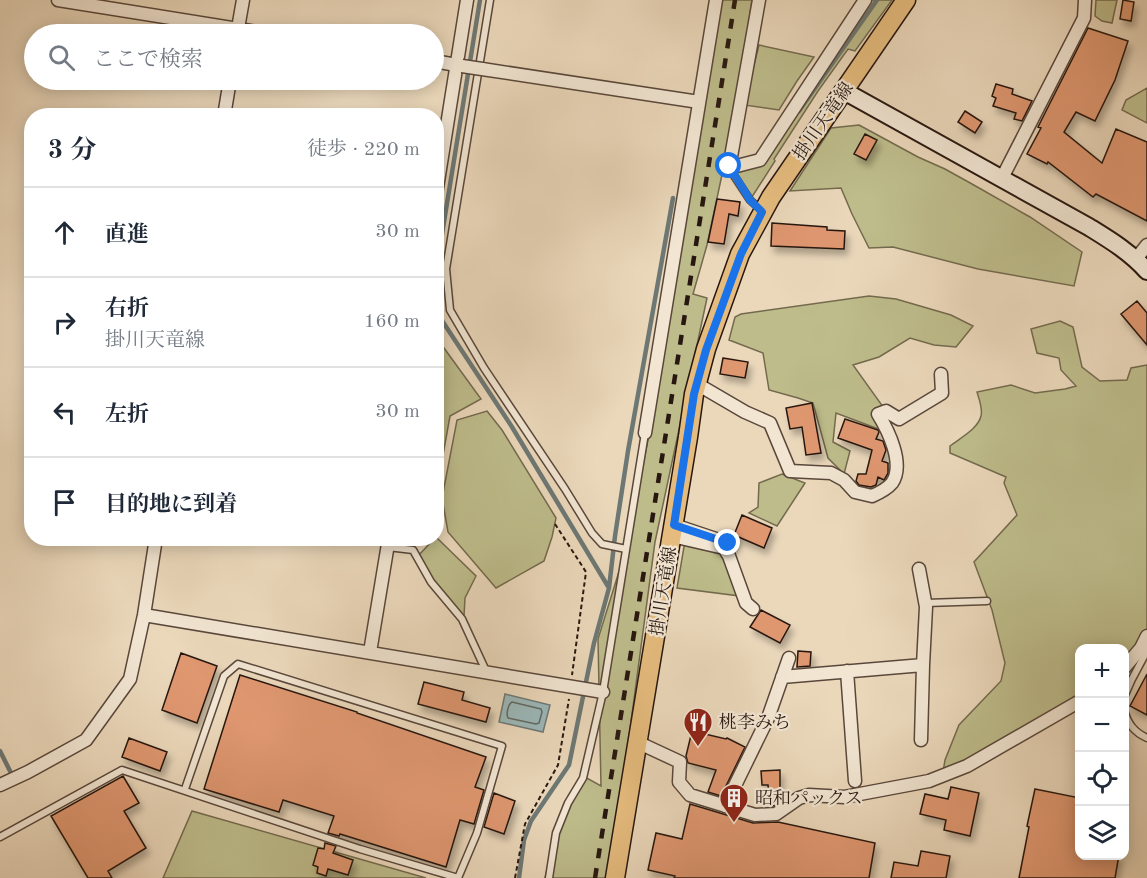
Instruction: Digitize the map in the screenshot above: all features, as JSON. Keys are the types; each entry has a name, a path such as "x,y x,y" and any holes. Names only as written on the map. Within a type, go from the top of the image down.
{"main road":[{"name":"掛川天竜線","path":"615,878 697,384 706,350 736,265 762,212 906,0"}],"street":[{"path":"58,0 193,24"},
{"path":"239,24 243,0"},
{"path":"444,149 459,65 467,0"},
{"path":"645,433 716,0"},
{"path":"759,0 729,168 760,160 865,0"},
{"path":"1002,178 1084,18 1085,0"},
{"path":"444,63 699,102"},
{"path":"225,108 228,90"},
{"path":"844,91 1096,232 1119,246 1142,265 1147,245"},
{"path":"697,384 770,423 790,471 831,473 844,480 855,492 872,496 891,484 896,462 889,433 878,414 886,411 899,419 942,393 941,374"},
{"path":"673,531 730,543"},
{"path":"673,531 724,549 729,556 746,603 753,609"},
{"path":"0,784 28,772 86,740 130,679 144,615 155,546"},
{"path":"370,652 388,546"},
{"path":"920,569 925,603 921,740"},
{"path":"144,615 598,691"},
{"path":"1129,663 1147,636"},
{"path":"725,806 768,718 789,658"},
{"path":"783,677 923,664"},
{"path":"847,671 855,781"},
{"path":"638,742 680,762 679,782 690,795 755,815 776,814 799,798 809,795 844,797 929,781 968,766 1075,704"}],"lane":[{"path":"490,0 446,269 450,310 484,368 592,533 602,544 622,548"},
{"path":"729,168 750,200 762,212"},
{"path":"549,878 556,834 568,803 583,778 622,548 645,433"},
{"path":"399,546 413,550 430,582 462,619 486,672"},
{"path":"925,603 987,601"},
{"path":"1129,687 1147,651"},
{"path":"0,837 122,770 360,849 458,878 477,833 502,746 238,664 224,676 185,789"},
{"path":"1129,723 1140,735 1147,738"}],"path":[{"path":"515,878 525,824 558,765 573,687 586,572 555,524"}],"shaded area":[{"path":"721,0 752,0 736,109 707,245 693,294 707,298 655,542 607,878 545,878 556,830 585,777 601,786 598,639 626,549 650,430"},
{"path":"865,0 892,0 855,51 848,49 818,91 750,200 729,166 760,160"},
{"path":"1096,0 1117,0 1112,23 1102,21 1095,16"},
{"path":"759,45 814,57 779,110 744,105"},
{"path":"1147,88 1147,123 1122,110 1126,100"},
{"path":"859,125 945,169 1030,217 1082,252 1074,286 978,269 893,247 869,248 841,188 790,191 831,128"},
{"path":"869,296 896,299 951,315 973,326 956,347 934,345 910,338 879,357 853,365 886,411 889,433 836,413 833,442 850,451 844,474 828,458 813,403 769,390 763,353 729,340 735,317 741,314"},
{"path":"1060,321 1073,327 1082,367 1100,381 1127,380 1131,368 1147,365 1147,635 1129,662 1129,644 1075,644 1075,701 943,772 945,760 959,725 1001,681 1005,663 992,610 974,562 1017,515 1004,483 1006,477 950,453 950,446 973,429 979,421 982,410 977,392 1011,385 1035,393 1076,386 1061,370 1059,358 1037,353 1031,329"},
{"path":"444,348 481,399 450,416 444,449"},
{"path":"487,411 502,430 556,518 544,561 496,588 448,532 444,509 444,488 457,420"},
{"path":"782,474 805,483 777,526 749,513 758,507 759,483"},
{"path":"686,535 719,548 740,596 677,588"},
{"path":"444,545 476,576 465,598 464,616 431,582 417,557 427,546"},
{"path":"192,811 426,878 163,878"}],"water":[{"path":"505,694 550,705 543,732 499,722"}],"building":[{"path":"1123,0 1134,2 1131,21 1120,19"},
{"path":"1088,28 1128,41 1115,80 1095,121 1076,112 1064,132 1102,163 1116,129 1147,142 1147,221 1096,194 1093,197 1048,162 1047,164 1027,154 1041,128 1038,127"},
{"path":"996,84 1013,89 1012,94 1032,101 1022,121 1014,119 1016,113 993,106 996,98 992,96"},
{"path":"965,111 982,122 975,133 958,122"},
{"path":"865,134 877,140 866,160 854,154"},
{"path":"717,199 740,202 738,216 729,214 724,244 708,242"},
{"path":"772,223 827,227 827,230 845,231 844,249 771,246"},
{"path":"1137,301 1147,313 1147,345 1121,314"},
{"path":"723,358 748,362 745,378 720,374"},
{"path":"812,403 821,453 806,455 802,427 790,429 786,408"},
{"path":"845,419 879,432 876,439 883,441 886,450 882,461 888,463 888,473 884,480 878,477 876,485 871,487 859,485 856,481 858,474 866,474 872,450 838,438"},
{"path":"742,515 772,528 764,548 734,535"},
{"path":"761,610 790,625 780,643 750,627"},
{"path":"798,651 811,652 810,666 797,667"},
{"path":"181,653 217,666 197,723 162,710"},
{"path":"1147,674 1147,715 1130,706"},
{"path":"240,675 357,712 486,757 475,787 484,790 474,824 460,820 446,867 340,834 339,836 328,833 334,816 283,800 279,812 204,789"},
{"path":"424,682 464,692 462,700 490,708 486,722 418,704"},
{"path":"692,731 727,738 745,747 721,796 708,792 716,770 688,763 686,756"},
{"path":"129,738 167,752 160,771 122,757"},
{"path":"780,770 780,801 770,806 768,785 762,785 761,771"},
{"path":"123,776 139,803 124,811 146,848 108,871 112,878 88,878 51,816"},
{"path":"951,787 979,793 970,836 944,830 946,820 920,814 925,794 948,799"},
{"path":"1035,789 1075,797 1075,860 1118,860 1115,878 1019,878 1029,827 1027,826"},
{"path":"494,793 515,801 504,834 484,827"},
{"name":"昭和パックス","path":"690,804 753,823 778,822 875,843 869,878 674,878 675,876 648,870 656,833 682,839"},
{"path":"325,843 336,846 333,853 353,860 348,875 328,869 326,876 317,873 318,867 313,865 318,848 324,849"},
{"path":"921,851 950,856 946,878 891,878 894,862 918,866"}],"waterway":[{"path":"444,222 480,0"},
{"path":"799,111 877,0"},
{"path":"519,878 524,840 531,821 569,765 594,643 609,588 628,451 673,198"},
{"path":"444,324 512,427 609,588"},
{"path":"0,751 10,771"}],"railway":[{"path":"595,878 735,0"}],"place":[{"name":"桃李みち","path":"698,748"},
{"name":"昭和パックス","path":"734,824"}],"route":[{"path":"728,543 674,525 694,394 706,350 741,254 762,212 750,200 729,166"}]}
